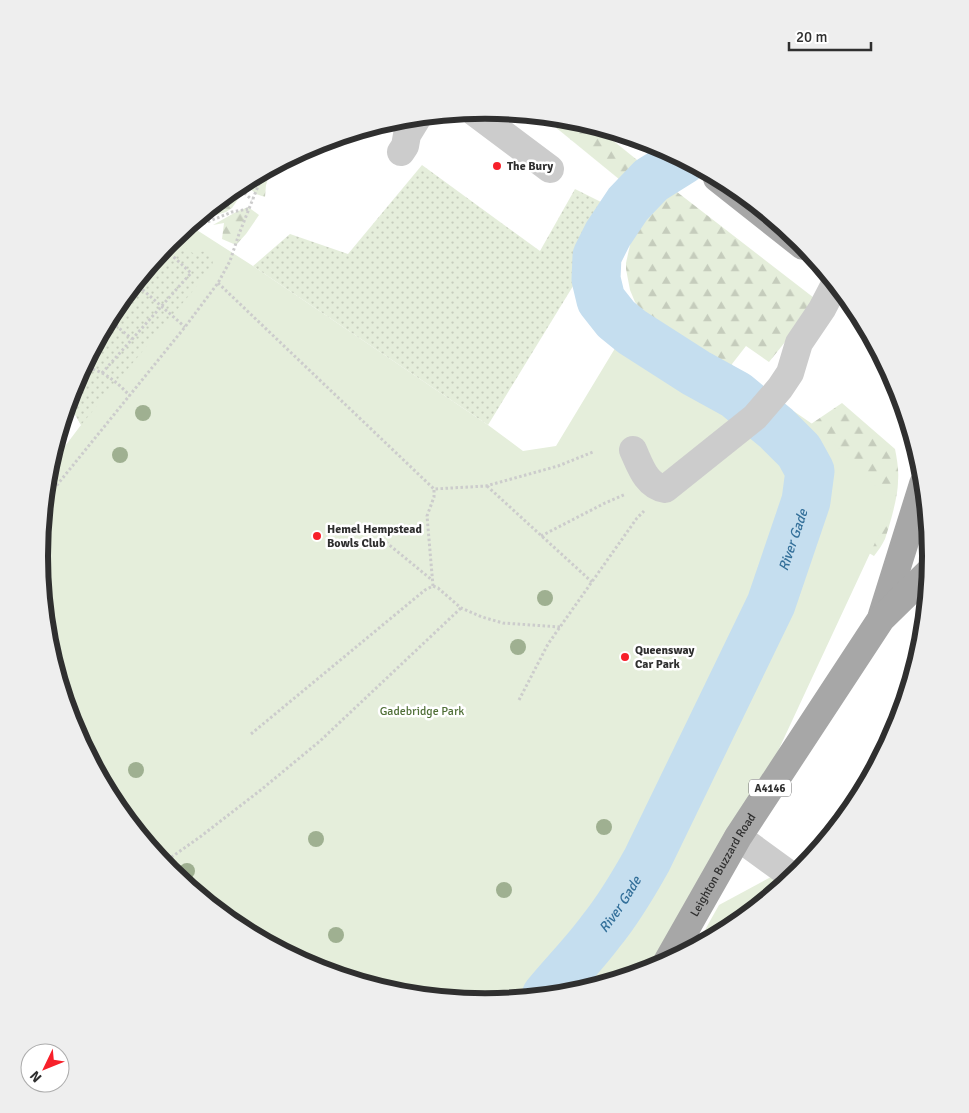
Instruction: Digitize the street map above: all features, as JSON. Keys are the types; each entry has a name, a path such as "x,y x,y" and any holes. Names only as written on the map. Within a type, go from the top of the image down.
{"main road":[{"name":"Leighton Buzzard Road","path":"881,619 918,500"},
{"name":"Leighton Buzzard Road","path":"674,950 738,837 881,619 921,580"}],"street":[{"path":"483,119 550,169"},
{"path":"401,152 413,126"},
{"path":"633,450 646,477 658,486 759,412 780,388 790,373 799,343 822,309 832,291"},
{"path":"738,837 787,873"}],"path":[{"path":"52,491 186,327 218,283 230,261 259,182"},
{"path":"243,192 252,200"},
{"path":"200,225 232,212 249,209"},
{"path":"102,373 191,273 169,253"},
{"path":"218,283 434,489 434,497 427,516 433,586"},
{"path":"140,287 186,327"},
{"path":"115,324 132,339"},
{"path":"91,368 102,373 130,396"},
{"path":"434,489 486,486 558,466 592,452"},
{"path":"486,486 592,582"},
{"path":"541,536 605,503 658,486"},
{"path":"519,700 548,644 658,486"},
{"path":"382,539 432,580"},
{"path":"433,586 438,588 461,608 482,618 503,623 560,627"},
{"path":"251,734 425,590 433,586"},
{"path":"168,859 239,807 320,741 461,608"}],"green space":[{"path":"553,125 610,138 652,172 636,193"},
{"path":"422,165 540,251 575,189 619,211 488,425 253,266 290,234 348,254"},
{"path":"269,177 265,197 256,194 250,188"},
{"path":"668,185 818,301 769,362 746,346 732,364 733,369 719,359 693,349 653,323 635,302 630,290 626,269 632,236"},
{"path":"242,193 232,208 213,216 198,227"},
{"path":"248,207 259,215 246,234 236,245 222,239 224,223 213,225"},
{"name":"Gadebridge Park","path":"195,229 488,425 523,451 556,446 617,345 645,315 734,370 821,430 893,504 738,837 674,950 625,970 598,979 570,985 513,993 456,993 427,990 371,979 317,960 266,935 218,903 175,866 138,823 121,799 106,775 81,724 62,670 51,614 48,585 48,528 51,499 60,453 81,425 73,411 81,389 106,338 138,290 175,247"},
{"path":"179,243 194,254 203,251 210,254 213,260 211,269 81,425 73,411 81,389 106,338 138,290"},
{"path":"842,403 895,449 898,487 885,539 874,556 836,534 811,424"},
{"path":"771,877 776,883 751,903 702,936 719,905"}],"waterway":[{"name":"River Gade","path":"553,988 608,923 647,860 771,604 806,501 810,471 799,451 776,428 736,395 696,373 632,332 616,319 601,300 596,279 597,256 608,234 628,204 651,180 676,164"}],"place":[{"name":"The Bury","path":"497,166"},
{"name":"Hemel Hempstead Bowls Club","path":"317,536"},
{"name":"Queensway Car Park","path":"625,657"}]}
